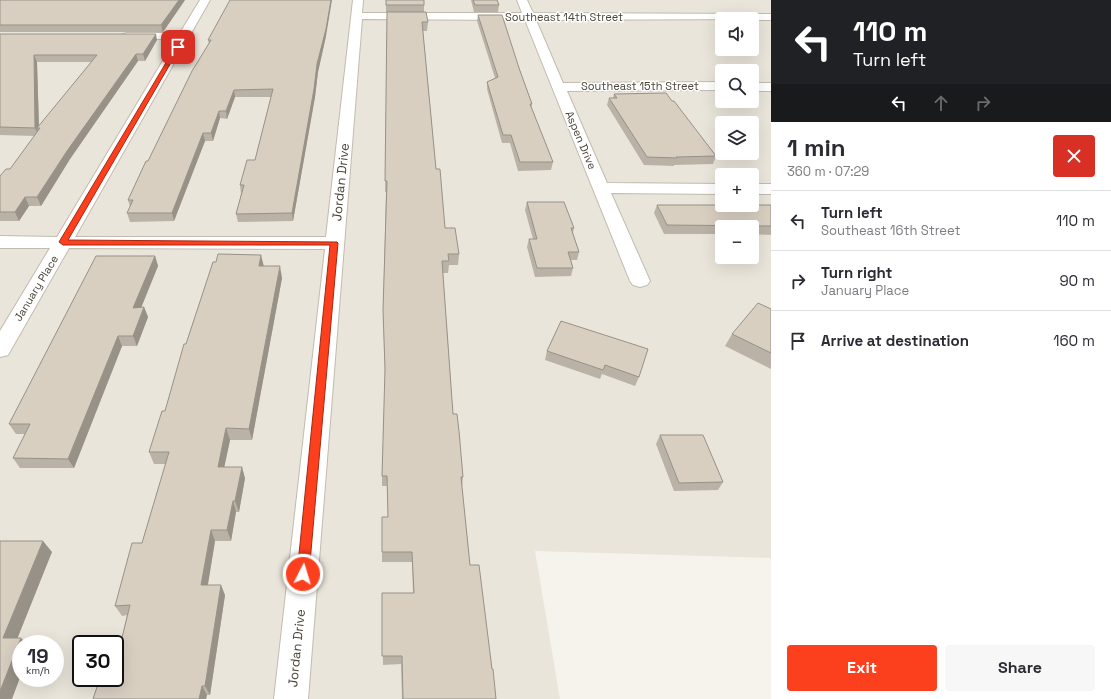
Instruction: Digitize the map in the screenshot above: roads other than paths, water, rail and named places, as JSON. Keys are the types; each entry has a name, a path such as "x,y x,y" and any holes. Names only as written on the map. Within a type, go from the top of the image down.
{"street":[{"name":"January Place","path":"0,349 205,0"},
{"name":"Aspen Drive","path":"522,0 640,281"},
{"name":"Southeast 14th Street","path":"357,8 528,17 771,17"},
{"name":"Jordan Drive","path":"291,699 357,8"},
{"path":"115,36 185,36"},
{"name":"Southeast 15th Street","path":"559,86 715,86"},
{"path":"759,86 771,87"},
{"path":"601,188 715,189"},
{"path":"759,189 771,189"},
{"path":"0,242 334,243"}]}
